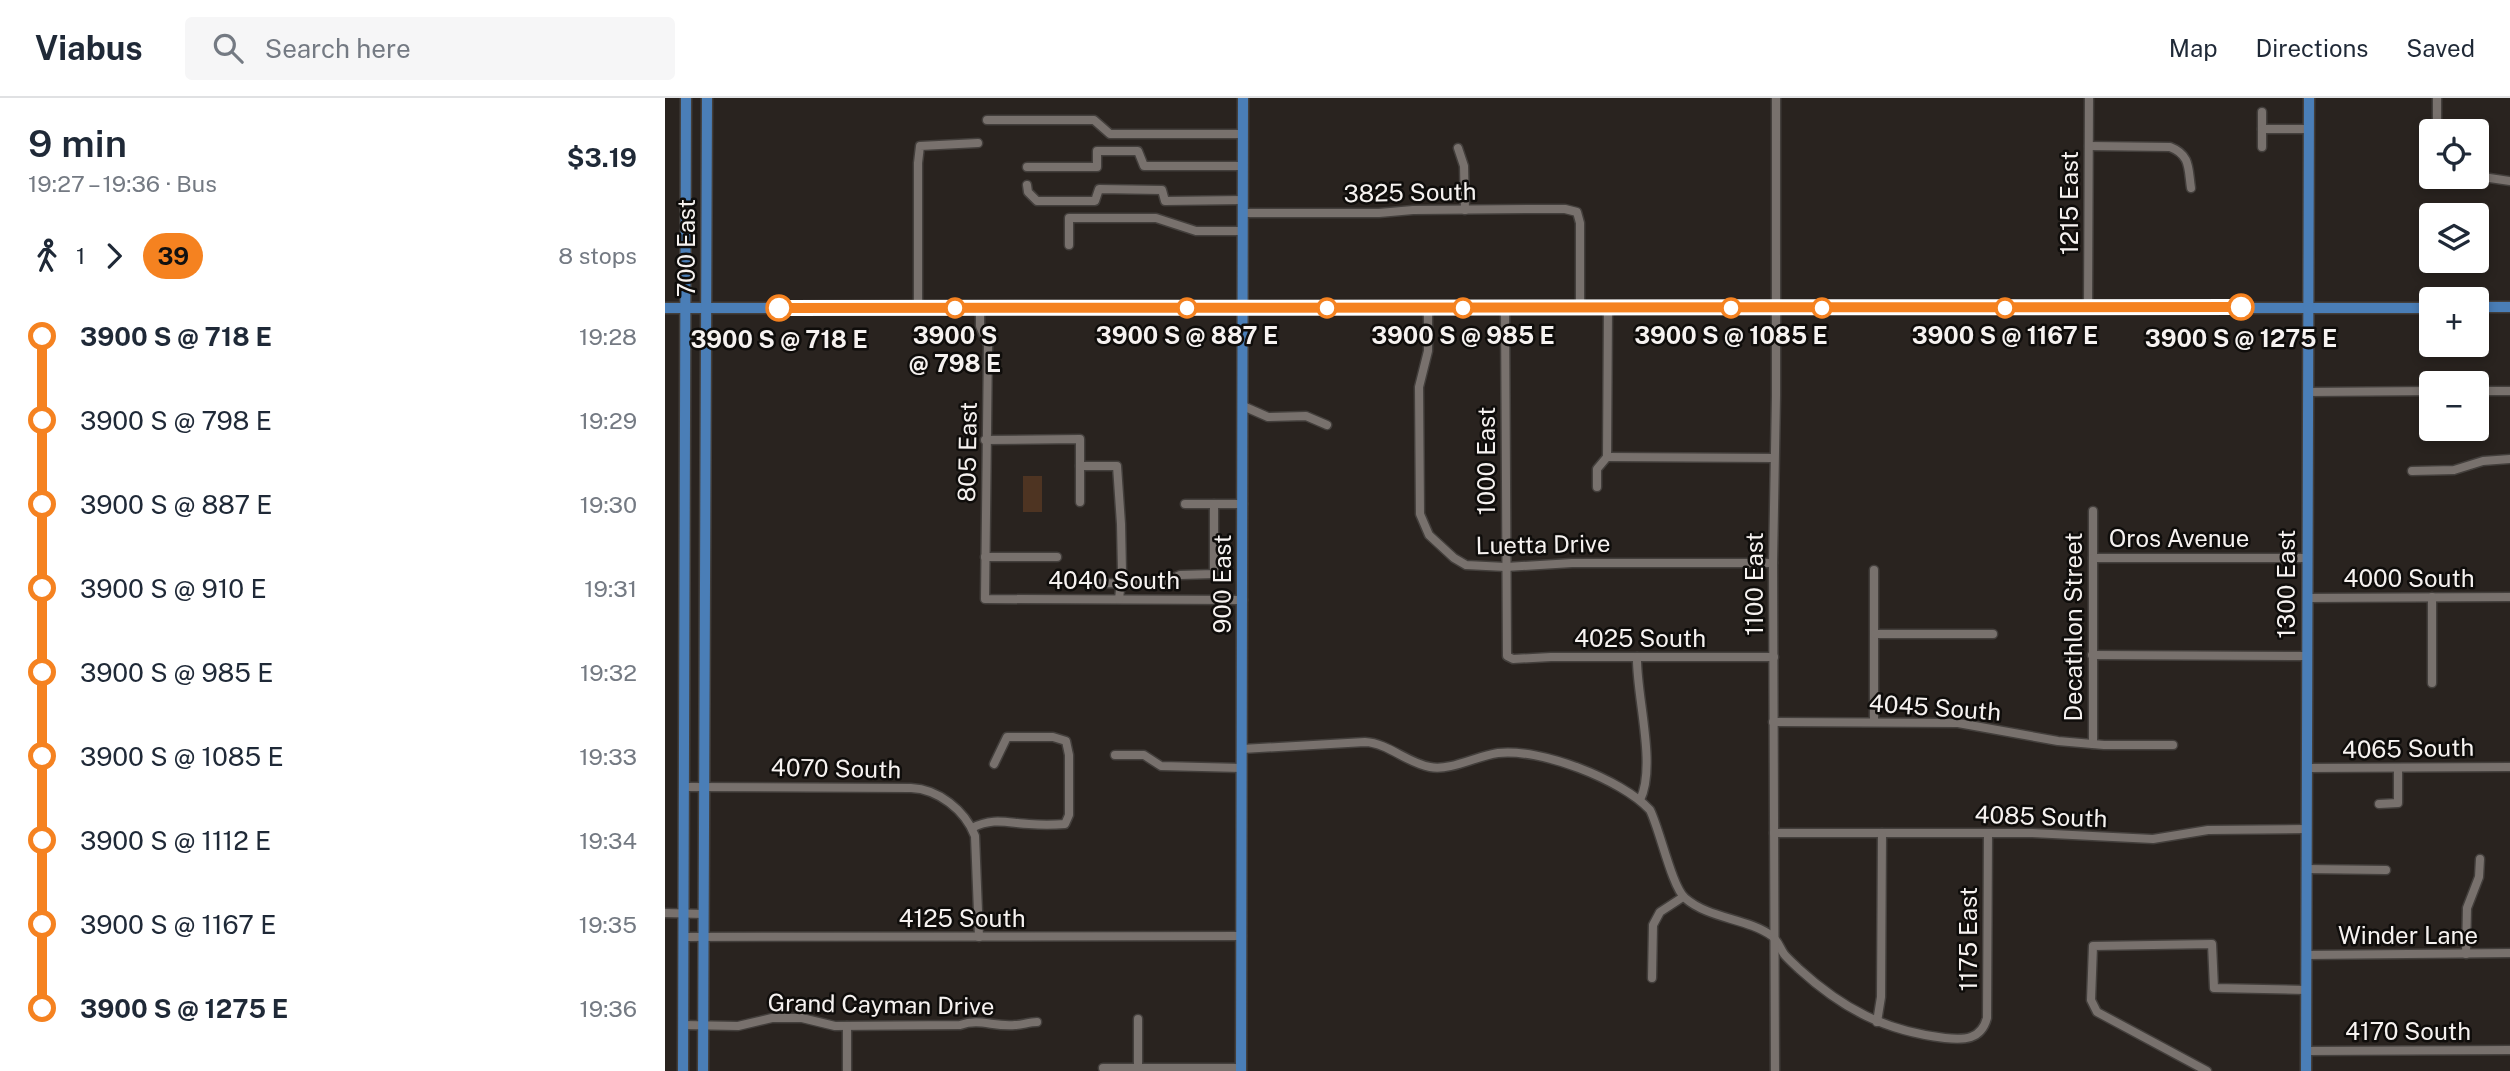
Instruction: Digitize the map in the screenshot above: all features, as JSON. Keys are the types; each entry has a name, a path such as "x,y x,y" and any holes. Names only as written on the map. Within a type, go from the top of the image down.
{"main road":[{"name":"900 East","path":"1241,1069 1243,98"},
{"name":"1300 East","path":"2306,1071 2309,98"},
{"path":"686,103 707,103"},
{"name":"700 East","path":"683,1071 686,103"},
{"name":"700 East","path":"703,1071 707,103"},
{"path":"2489,307 2510,307"},
{"path":"665,308 2419,308"}],"street":[{"name":"1100 East","path":"1775,1071 1773,563 1777,308 1776,98"},
{"name":"1215 East","path":"2088,308 2089,98"},
{"path":"2437,98 2437,119"},
{"path":"2262,112 2262,147"},
{"path":"987,120 1094,120 1111,134 1243,134"},
{"path":"2262,129 2308,129"},
{"path":"918,308 918,163 921,146 978,143"},
{"path":"2089,146 2170,147 2181,151 2186,157 2191,188"},
{"path":"1458,148 1464,166 1465,210"},
{"path":"1027,167 1097,167 1097,151 1138,151 1144,166 1243,166"},
{"path":"2489,178 2510,181"},
{"path":"1027,185 1028,192 1037,201 1095,201 1099,189 1162,190 1165,201 1243,200"},
{"name":"3825 South","path":"1243,213 1565,209 1577,212 1580,222 1580,308"},
{"path":"1069,245 1069,218 1156,218 1196,231 1243,231"},
{"name":"805 East","path":"980,308 980,326 988,345 985,599"},
{"name":"Luetta Drive","path":"1428,308 1428,351 1420,378 1419,396 1419,503 1424,527 1439,546 1466,565 1506,567 1572,563 1773,563"},
{"name":"1000 East","path":"1506,308 1507,656"},
{"path":"1598,487 1598,469 1607,457 1608,308"},
{"path":"2308,391 2419,391"},
{"path":"2489,391 2510,391"},
{"path":"1243,406 1263,416 1306,416 1327,425"},
{"path":"985,440 1080,439 1080,502"},
{"path":"1607,457 1774,458"},
{"path":"2412,471 2454,470 2483,461 2510,459"},
{"path":"1080,466 1117,466 1122,572 1119,599"},
{"path":"1092,583 1164,583 1180,575 1214,574 1214,503"},
{"path":"1185,504 1243,503"},
{"name":"Decathlon Street","path":"2092,511 2092,744"},
{"path":"985,557 1057,557"},
{"name":"Oros Avenue","path":"2093,558 2308,558"},
{"path":"1874,570 1874,722"},
{"path":"2432,597 2432,683"},
{"name":"4000 South","path":"2307,598 2510,597"},
{"name":"4040 South","path":"985,599 1243,600"},
{"path":"1875,634 1993,634"},
{"path":"2092,655 2307,656"},
{"name":"4025 South","path":"1507,656 1513,659 1774,657"},
{"path":"1637,657 1638,694 1645,730 1645,784 1640,800"},
{"name":"4045 South","path":"1773,722 1979,725 2042,738 2092,744 2173,745"},
{"path":"979,937 977,844 972,828 999,820 1033,825 1065,824 1069,815 1069,755 1066,741 1053,737 1007,737 994,764"},
{"path":"1242,749 1371,742 1415,762 1436,768 1498,753 1521,754 1588,771 1640,800 1650,810 1683,897 1696,906 1761,930 1775,938 1785,954 1828,993 1857,1012 1877,1021 1881,996 1882,833"},
{"path":"1115,755 1144,755 1161,766 1242,768"},
{"name":"4065 South","path":"2307,768 2510,767"},
{"path":"2379,804 2398,803 2397,768"},
{"name":"4070 South","path":"684,787 922,789 944,798 972,828"},
{"name":"4085 South","path":"1774,833 1988,833 2153,839 2215,830 2306,829"},
{"name":"1175 East","path":"1877,1021 1915,1034 1960,1039 1970,1038 1980,1032 1987,1018 1988,833"},
{"path":"2466,954 2467,908 2479,877 2480,859"},
{"path":"2306,869 2386,870"},
{"path":"1652,978 1653,925 1656,918 1683,897"},
{"path":"665,913 704,914"},
{"name":"4125 South","path":"684,937 1242,936"},
{"path":"2207,1071 2097,1012 2091,1000 2093,946 2212,944 2214,988 2306,990"},
{"name":"Winder Lane","path":"2306,955 2510,953"},
{"name":"Grand Cayman Drive","path":"683,1026 738,1026 772,1018 802,1018 847,1026 960,1026 974,1020 991,1025 1014,1026 1037,1021"},
{"path":"1138,1019 1138,1068"},
{"path":"847,1026 847,1071"},
{"name":"4170 South","path":"2306,1051 2510,1050"},
{"path":"1103,1068 1241,1069"}],"shaded area":[{"path":"1023,476 1042,476 1042,512 1023,512"}],"bus line":[{"name":"39","path":"779,308 2241,307"}],"place":[{"name":"3900 S @ 1275 E","path":"2241,307"},
{"name":"3900 S @ 718 E","path":"779,308"},
{"name":"3900 S @ 798 E","path":"955,308"},
{"name":"3900 S @ 887 E","path":"1187,308"},
{"name":"3900 S @ 985 E","path":"1463,308"},
{"name":"3900 S @ 1085 E","path":"1731,308"},
{"name":"3900 S @ 1167 E","path":"2005,308"}]}
